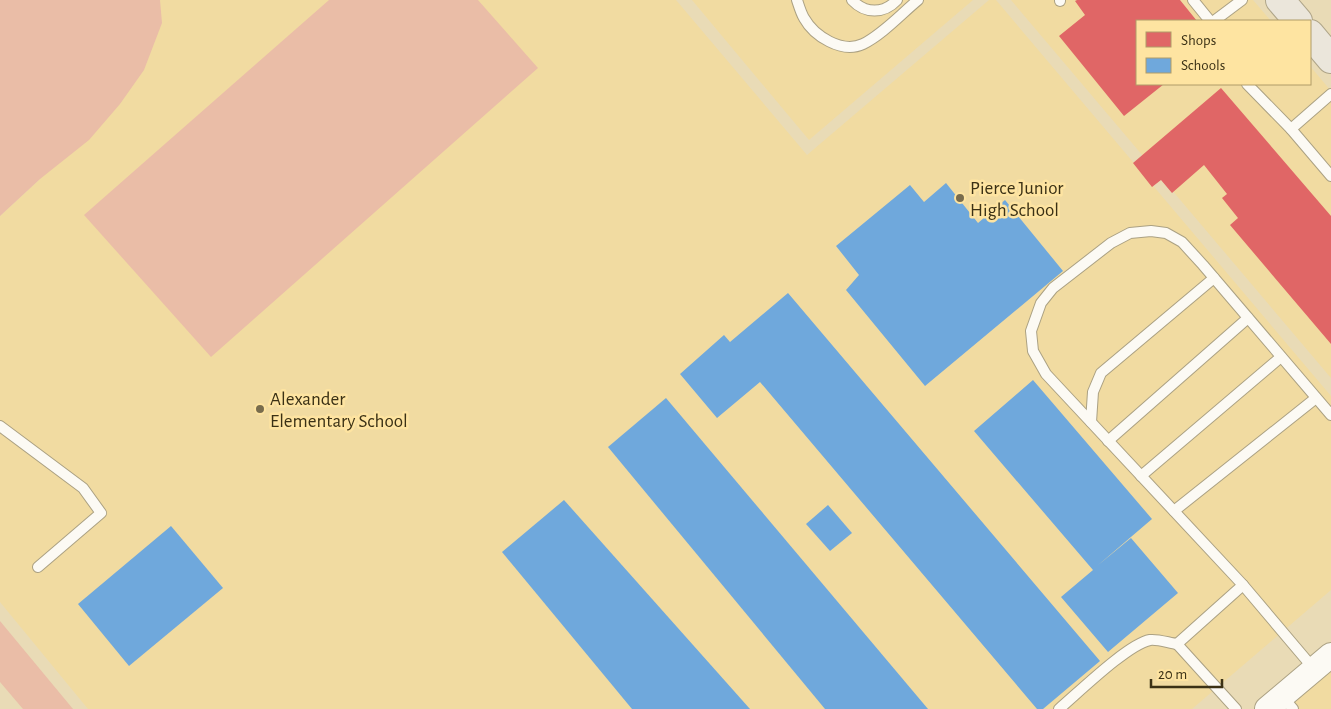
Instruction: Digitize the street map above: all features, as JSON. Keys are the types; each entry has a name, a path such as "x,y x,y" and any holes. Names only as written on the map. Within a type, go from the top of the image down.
{"main road":[{"path":"1280,0 1297,20"},
{"path":"1311,35 1331,59"}],"street":[{"path":"1281,705 1322,662"}],"lane":[{"path":"797,0 804,19 817,34 835,45 850,46 862,45 881,32 918,0"},
{"path":"852,0 857,6 865,10 881,10 891,7 897,0"},
{"path":"1193,0 1209,20"},
{"path":"1215,20 1242,0"},
{"path":"1248,85 1291,129 1331,176"},
{"path":"1291,129 1331,94"},
{"path":"1322,662 1242,585 1046,374 1033,351 1030,331 1041,303 1053,288 1111,243 1130,233 1151,230 1166,233 1182,242 1331,416"},
{"path":"1091,422 1093,392 1101,372 1214,278"},
{"path":"1108,441 1248,318"},
{"path":"1141,476 1281,357"},
{"path":"1174,511 1316,398"},
{"path":"0,426 83,488 101,513 38,566"},
{"path":"1177,644 1242,585"},
{"path":"1059,709 1126,652 1138,644 1151,640 1177,644 1236,709"}],"shaded area":[{"path":"0,0 160,0 162,23 144,70 120,104 89,140 40,179 0,216"},
{"path":"160,0 676,0 807,155 989,0 996,0 1331,396 1331,590 1192,709 88,709 0,602 0,216 40,179"},
{"path":"329,0 478,0 538,68 211,357 84,215"},
{"path":"692,0 973,0 809,140"},
{"path":"1011,0 1253,0 1270,20 1136,20 1136,85 1311,85 1311,67 1331,91 1331,378"},
{"path":"0,621 73,709 23,709 0,682"},
{"path":"1331,670 1331,709 1285,709"}],"building: Shops":[{"path":"1180,0 1196,20 1136,20 1136,85 1163,85 1124,116 1059,36 1085,15 1075,1"},
{"path":"1221,88 1331,216 1331,344 1230,225 1238,218 1222,198 1227,194 1204,165 1172,193 1161,180 1152,187 1133,163"}],"building: Schools":[{"path":"946,183 978,223 1005,200 1063,271 925,386 846,290 859,275 836,246 910,185 924,202"},
{"path":"788,293 1100,661 1043,709 1037,709 760,382 717,418 680,374 724,335 730,342"},
{"path":"1033,380 1152,519 1097,566 1131,538 1178,593 1108,652 1061,597 1093,570 974,431"},
{"path":"666,398 928,709 825,709 608,447"},
{"path":"564,500 750,709 632,709 502,552"},
{"path":"828,505 852,533 830,551 806,524"},
{"path":"171,526 223,588 129,666 78,604"}],"place":[{"name":"Pierce Junior High School","path":"960,198"},
{"name":"Alexander Elementary School","path":"260,409"}]}
